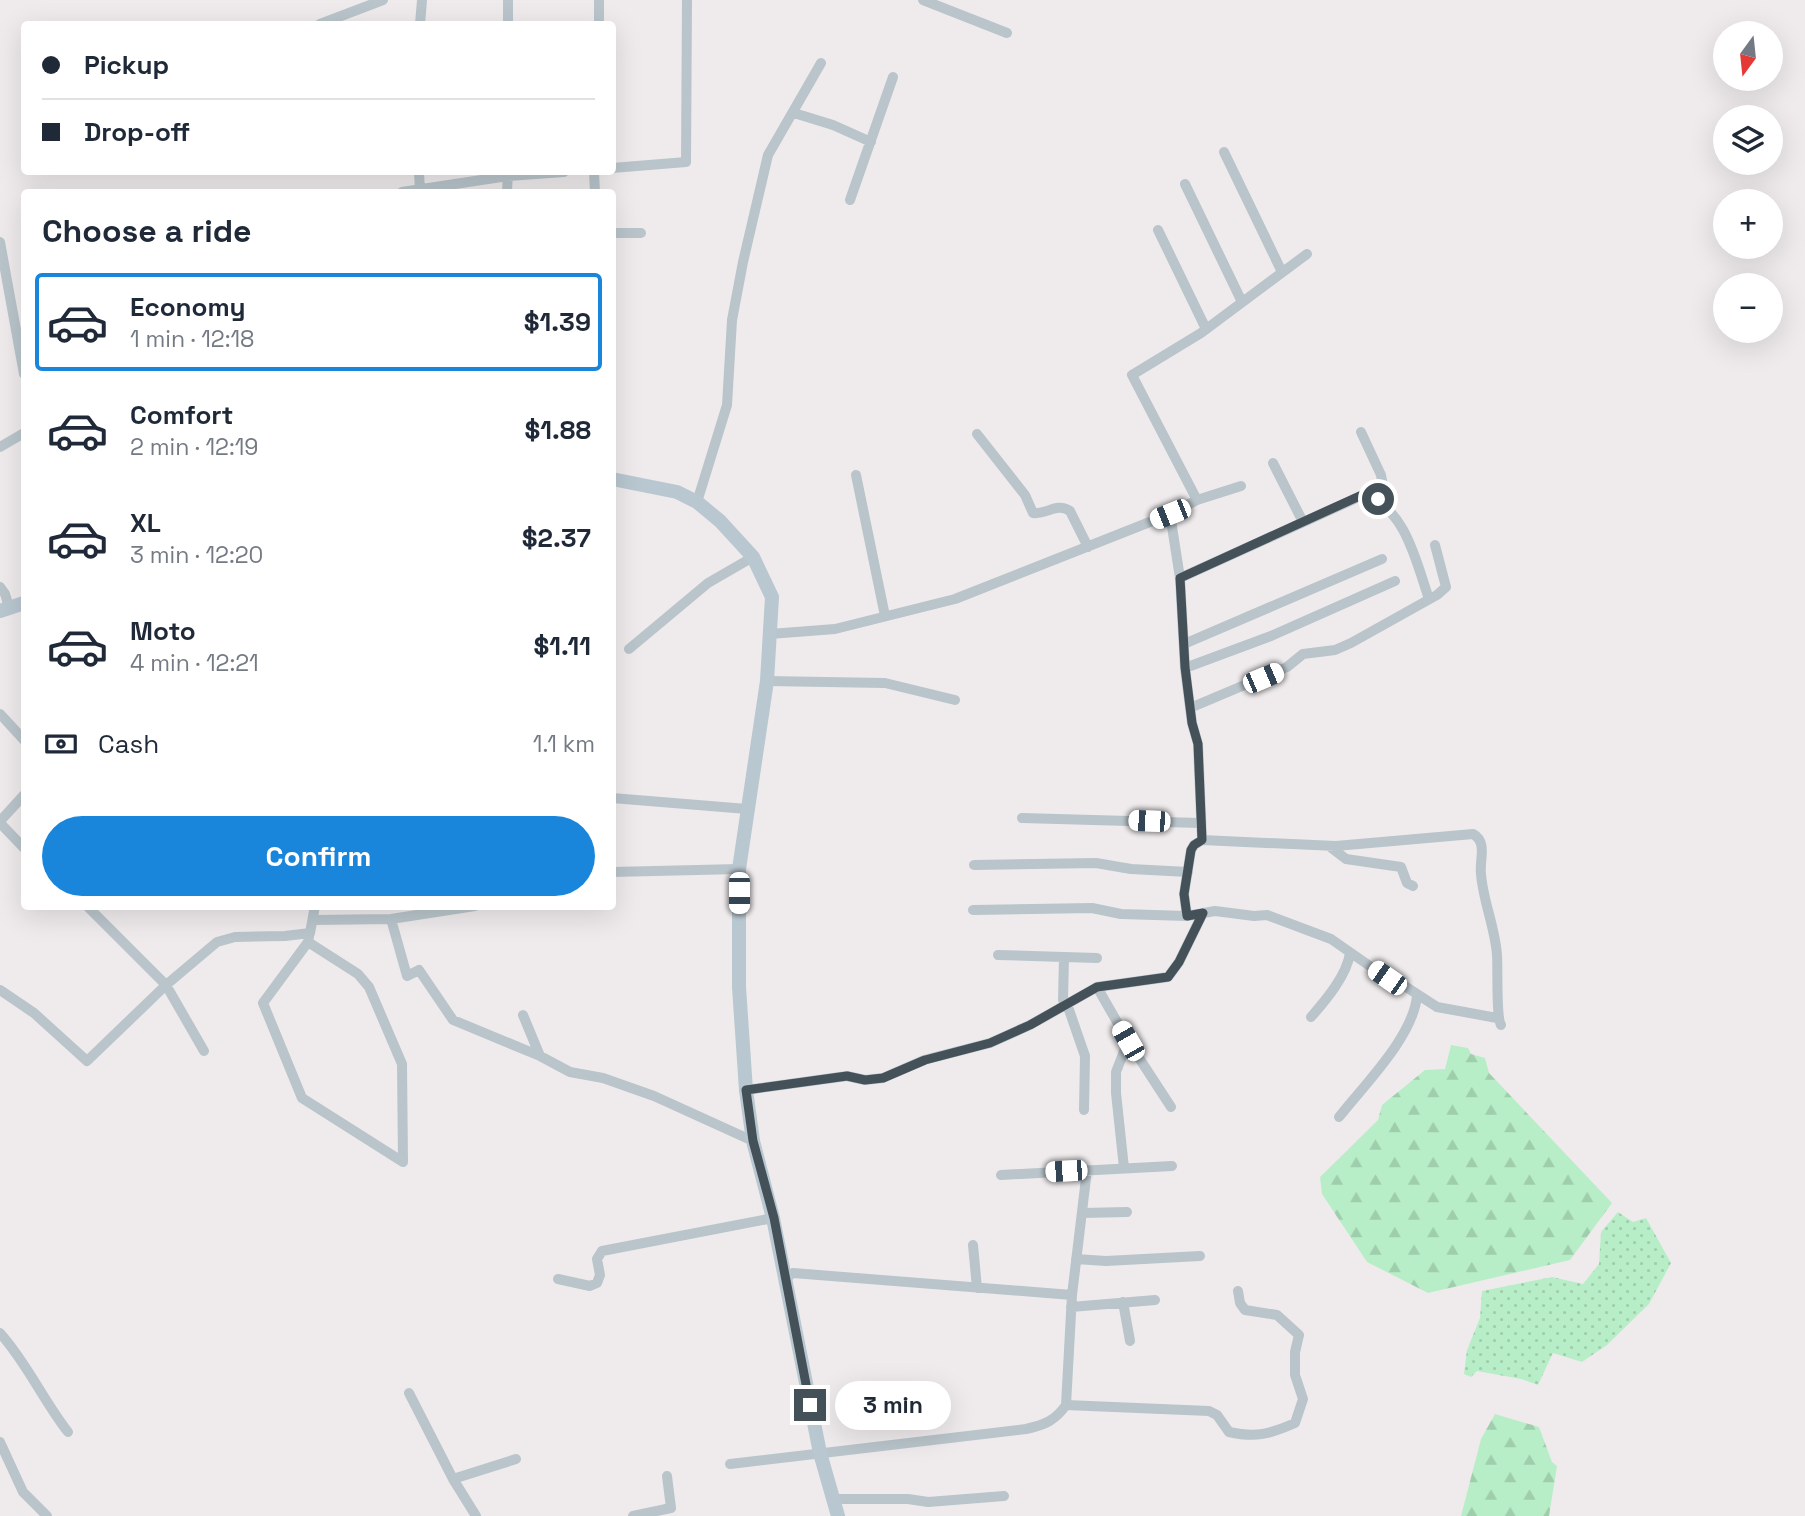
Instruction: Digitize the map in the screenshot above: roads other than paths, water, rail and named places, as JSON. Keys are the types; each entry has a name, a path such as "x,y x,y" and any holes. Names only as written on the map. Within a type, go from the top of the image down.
{"street":[{"path":"328,21 383,0"},
{"path":"420,21 422,0"},
{"path":"508,0 508,21"},
{"path":"599,0 599,21"},
{"path":"616,168 686,162 687,0"},
{"path":"923,0 1007,33"},
{"path":"697,502 727,405 732,320 768,155 821,63"},
{"path":"850,200 893,77"},
{"path":"794,113 833,125 870,142"},
{"path":"1224,152 1282,272"},
{"path":"430,189 503,175"},
{"path":"1185,184 1242,302"},
{"path":"1158,230 1206,329"},
{"path":"616,233 640,233"},
{"path":"0,242 21,358"},
{"path":"1197,500 1132,375 1206,329 1307,254"},
{"path":"1180,578 1383,486 1381,475 1361,432"},
{"path":"977,434 1025,495 1033,513 1060,507 1070,511 1088,547"},
{"path":"0,447 21,435"},
{"path":"1273,463 1303,522"},
{"path":"856,475 885,616"},
{"path":"616,480 677,492 697,502 720,521 753,557 772,597 766,681 739,869 739,987 746,1090 753,1141 774,1218 820,1453 838,1516"},
{"path":"771,634 835,629 955,599 1170,514 1197,500 1241,486"},
{"path":"1364,494 1378,499 1404,530 1429,599"},
{"path":"1170,514 1180,578 1185,667 1198,744 1202,840"},
{"path":"1190,708 1287,667 1303,654 1322,653 1343,647 1429,599 1446,587 1435,545"},
{"path":"629,649 708,583 753,557"},
{"path":"1184,644 1382,559"},
{"path":"1185,667 1270,636 1395,581"},
{"path":"0,587 5,594 5,609"},
{"path":"766,681 886,683 955,700"},
{"path":"0,714 21,737"},
{"path":"21,798 0,822 21,845"},
{"path":"616,798 747,809"},
{"path":"1022,818 1200,823"},
{"path":"973,910 1092,908 1121,914 1187,916 1222,911 1254,916 1267,915 1331,939 1387,978 1409,988 1417,996 1437,1007 1499,1021 1497,952 1493,921 1482,886 1482,843 1479,837 1473,834 1427,840 1329,846 1202,840 1191,850 1184,894 1187,916"},
{"path":"1329,846 1346,859 1401,867 1407,883 1413,886"},
{"path":"974,865 1096,863 1131,869 1188,872"},
{"path":"616,872 739,869"},
{"path":"91,910 166,985 204,1051"},
{"path":"0,990 34,1013 87,1060 166,985 217,942 235,937 309,938 358,974 369,987 402,1064 403,1162 302,1098 263,1003 309,938 314,910"},
{"path":"313,920 391,919 449,910"},
{"path":"746,1090 847,1076 865,1080 883,1078 925,1060 990,1043 1097,987 1168,977 1179,962 1203,913"},
{"path":"391,919 407,976 419,970 453,1020 540,1056 570,1072 603,1079 654,1096 753,1141"},
{"path":"1311,1017 1323,1004 1343,972 1350,953"},
{"path":"998,955 1097,958"},
{"path":"1064,957 1063,1000 1067,1004 1084,1056 1084,1110"},
{"path":"1097,987 1171,1107"},
{"path":"1339,1117 1406,1029 1417,996"},
{"path":"523,1015 540,1056"},
{"path":"1124,1168 1116,1072 1128,1041"},
{"path":"1001,1175 1172,1166"},
{"path":"730,1464 1045,1425 1060,1414 1066,1405 1072,1301 1087,1170"},
{"path":"1082,1213 1127,1212"},
{"path":"558,1279 590,1286 597,1283 600,1275 597,1259 602,1251 774,1218"},
{"path":"974,1245 977,1289"},
{"path":"1076,1259 1106,1261 1200,1256"},
{"path":"786,1278 793,1273 977,1289 1072,1301 1155,1300"},
{"path":"1066,1405 1209,1410 1217,1415 1229,1432 1249,1437 1275,1432 1295,1423 1303,1399 1295,1375 1295,1352 1300,1335 1277,1315 1245,1310 1240,1303 1238,1291"},
{"path":"1123,1302 1130,1341"},
{"path":"0,1333 35,1379 68,1432"},
{"path":"409,1393 453,1479 476,1516"},
{"path":"0,1442 23,1492 47,1516"},
{"path":"453,1479 516,1459"},
{"path":"633,1516 671,1508 667,1476"},
{"path":"833,1499 908,1499 928,1502 1004,1496"}]}
